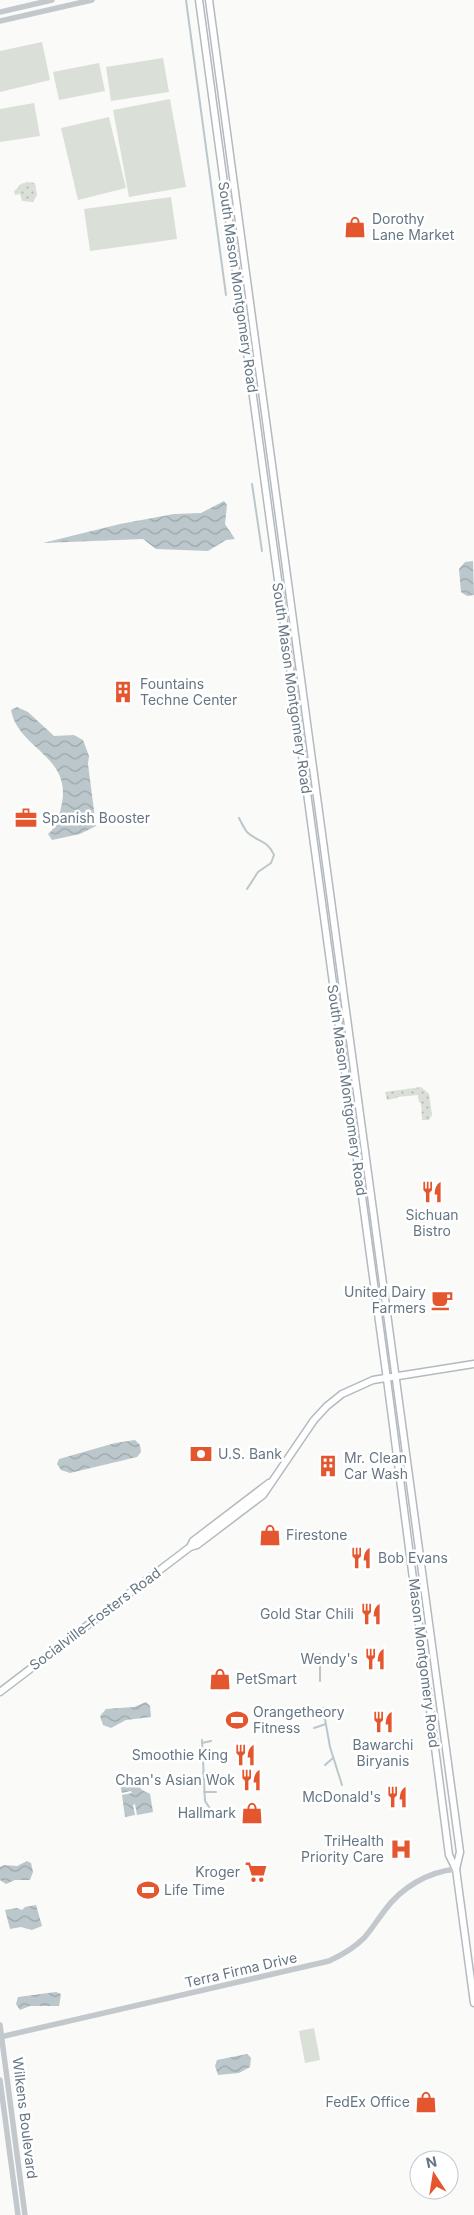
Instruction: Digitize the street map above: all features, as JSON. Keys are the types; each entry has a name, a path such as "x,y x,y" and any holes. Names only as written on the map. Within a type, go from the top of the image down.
{"main road":[{"name":"South Mason Montgomery Road","path":"199,0 393,1426"},
{"name":"South Mason Montgomery Road","path":"209,0 406,1459"},
{"name":"Socialville–Fosters Road","path":"0,1692 190,1547 196,1546 252,1503 266,1490 286,1464 314,1420 327,1406 353,1388 396,1375 474,1364"},
{"name":"Mason Montgomery Road","path":"393,1426 449,1855 456,1869 474,2003"},
{"name":"Mason Montgomery Road","path":"406,1459 460,1852 456,1869"}],"street":[{"path":"0,12 52,0"},
{"path":"0,21 92,0"},
{"name":"Terra Firma Drive","path":"1,2036 329,1961 350,1950 364,1938 384,1910 400,1893 427,1876 456,1869"},
{"name":"Wilkens Boulevard","path":"0,2025 25,2215"},
{"name":"Wilkens Boulevard","path":"0,2080 18,2215"}],"shaded area":[{"path":"42,42 50,80 0,92 0,51"},
{"path":"163,58 169,92 111,101 106,67"},
{"path":"99,63 105,91 59,100 53,72"},
{"path":"170,99 186,187 129,197 113,110"},
{"path":"34,103 40,136 0,142 0,109"},
{"path":"109,117 126,188 78,200 61,128"},
{"path":"27,182 35,183 37,195 33,202 22,201 20,194 15,195 14,191 19,185"},
{"path":"171,197 177,239 90,251 84,209"},
{"path":"421,1087 429,1094 432,1115 429,1120 422,1120 421,1103 419,1102 418,1095 387,1100 385,1092"},
{"path":"314,2028 320,2060 305,2063 299,2031"}],"water":[{"path":"224,501 227,505 225,524 235,539 226,540 208,551 156,549 143,539 43,543 120,524 174,514 201,513"},
{"path":"473,561 474,595 467,596 461,592 459,569 465,562"},
{"path":"17,707 28,712 54,736 74,735 83,740 89,756 88,764 96,826 80,834 52,840 48,834 55,826 61,808 63,790 60,776 44,754 24,735 16,724 11,710"},
{"path":"135,1440 140,1445 141,1452 137,1457 70,1473 61,1470 57,1464 59,1459 115,1443"},
{"path":"146,1702 150,1706 151,1717 126,1720 111,1728 103,1725 100,1716 106,1709 134,1707"},
{"path":"135,1782 142,1790 150,1794 153,1812 137,1815 135,1804 133,1805 135,1815 125,1817 122,1795 132,1793 131,1791 122,1793 120,1785"},
{"path":"27,1861 31,1863 33,1872 30,1880 15,1880 6,1884 0,1880 0,1867 4,1865 17,1866"},
{"path":"36,1905 42,1926 32,1930 21,1927 10,1929 5,1910 17,1908 22,1910 25,1907"},
{"path":"56,1992 61,1994 59,2006 30,2006 20,2010 16,2004 18,1997"},
{"path":"247,2054 251,2058 250,2067 239,2073 218,2075 215,2066 217,2060"}],"waterway":[{"path":"186,0 226,295"},
{"path":"252,484 262,551"},
{"path":"239,818 247,832 269,846 274,855 271,863 258,872 247,889"},
{"path":"320,1654 320,1681"},
{"path":"323,1708 330,1747 342,1785"},
{"path":"314,1728 326,1724"},
{"path":"202,1740 205,1801 215,1816"},
{"path":"202,1743 211,1741"},
{"path":"325,1765 333,1758"},
{"path":"203,1773 216,1773"},
{"path":"204,1792 216,1792"}],"place":[{"name":"Dorothy Lane Market","path":"355,227"},
{"name":"Fountains Techne Center","path":"123,692"},
{"name":"Spanish Booster","path":"26,818"},
{"name":"Sichuan Bistro","path":"432,1192"},
{"name":"United Dairy Farmers","path":"442,1300"},
{"name":"U.S. Bank","path":"201,1454"},
{"name":"Mr. Clean Car Wash","path":"328,1466"},
{"name":"Firestone","path":"270,1535"},
{"name":"Bob Evans","path":"361,1558"},
{"name":"Gold Star Chili","path":"371,1614"},
{"name":"Wendy's","path":"375,1659"},
{"name":"PetSmart","path":"220,1679"},
{"name":"Orangetheory Fitness","path":"237,1720"},
{"name":"Bawarchi Biryanis","path":"383,1722"},
{"name":"Smoothie King","path":"245,1755"},
{"name":"Chan's Asian Wok","path":"251,1780"},
{"name":"McDonald's","path":"397,1797"},
{"name":"Hallmark","path":"252,1813"},
{"name":"TriHealth Priority Care","path":"401,1849"},
{"name":"Kroger","path":"256,1872"},
{"name":"Life Time","path":"148,1890"},
{"name":"FedEx Office","path":"426,2102"}]}
